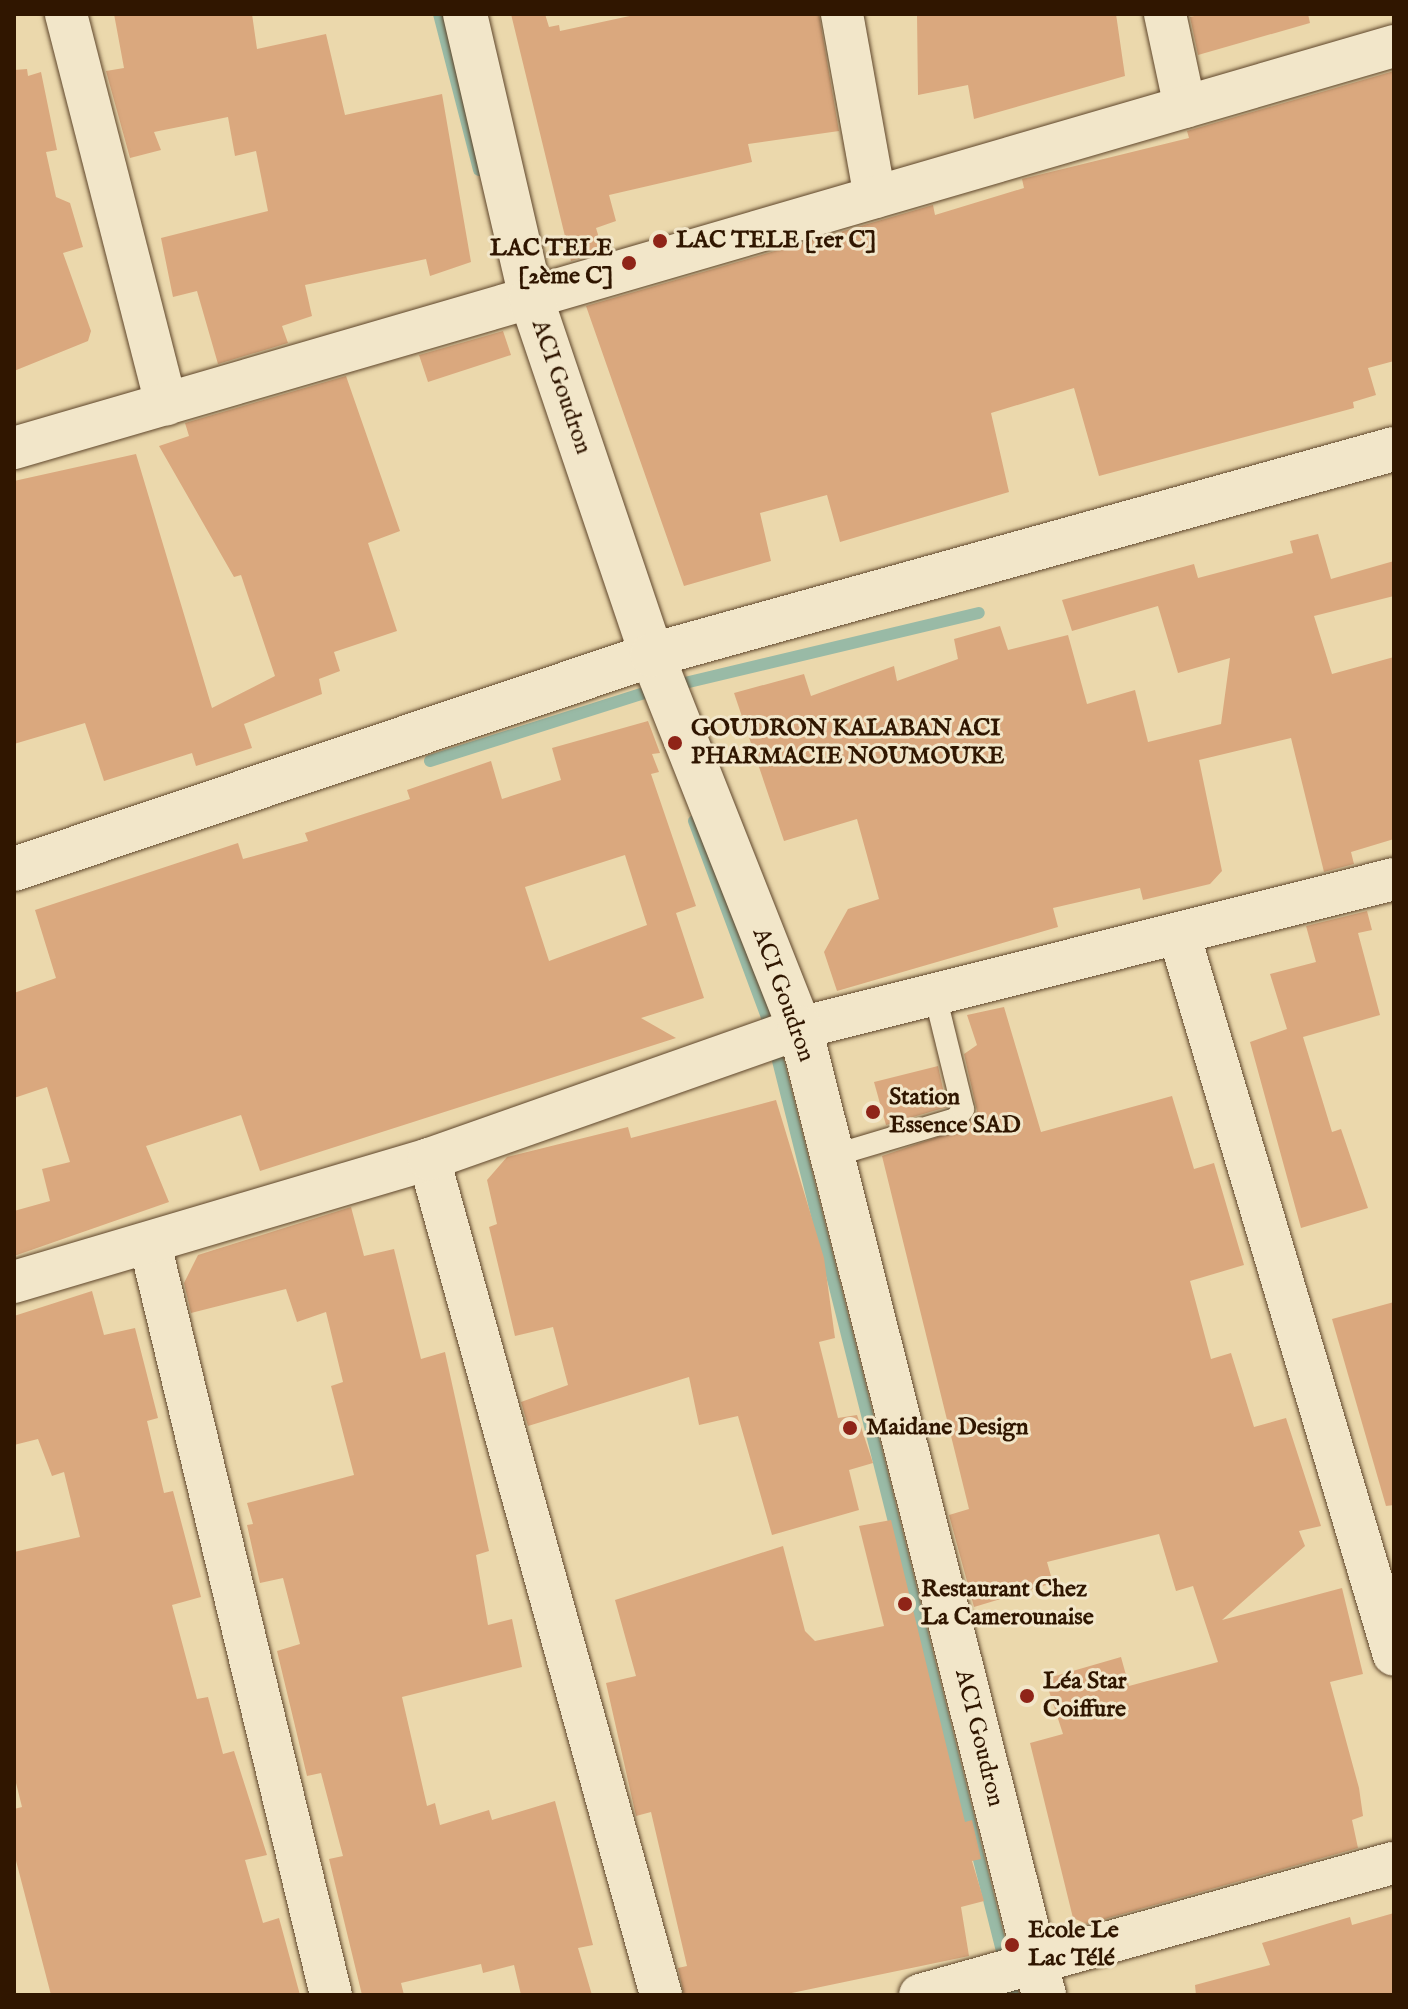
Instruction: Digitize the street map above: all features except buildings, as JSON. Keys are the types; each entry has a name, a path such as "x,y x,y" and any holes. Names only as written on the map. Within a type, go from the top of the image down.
{"street":[{"path":"66,14 166,404"},
{"name":"ACI Goudron","path":"465,14 531,298 652,655 800,1028 1040,1977"},
{"path":"842,14 875,197"},
{"path":"1165,14 1185,107"},
{"path":"14,448 1394,46"},
{"path":"14,869 652,655 1394,449"},
{"path":"14,1282 429,1159 800,1028 1394,879"},
{"path":"1179,934 1394,1655"},
{"path":"429,1159 661,1995"},
{"path":"150,1244 331,1995"},
{"path":"920,1995 1040,1977 1394,1863"}],"lane":[{"path":"832,1156 956,1119 963,1109 935,995"}],"waterway":[{"path":"439,14 479,170"},
{"path":"430,761 647,692 979,613"},
{"path":"694,821 767,1017 1013,1995"}],"place":[{"name":"LAC TELE [1er C]","path":"660,241"},
{"name":"LAC TELE [2ème C]","path":"629,263"},
{"name":"GOUDRON KALABAN ACI PHARMACIE NOUMOUKE","path":"675,743"},
{"name":"Station Essence SAD","path":"873,1112"},
{"name":"Maidane Design","path":"850,1428"},
{"name":"Restaurant Chez La Camerounaise","path":"905,1604"},
{"name":"Léa Star Coiffure","path":"1027,1696"},
{"name":"Ecole Le Lac Télé","path":"1012,1945"}]}
